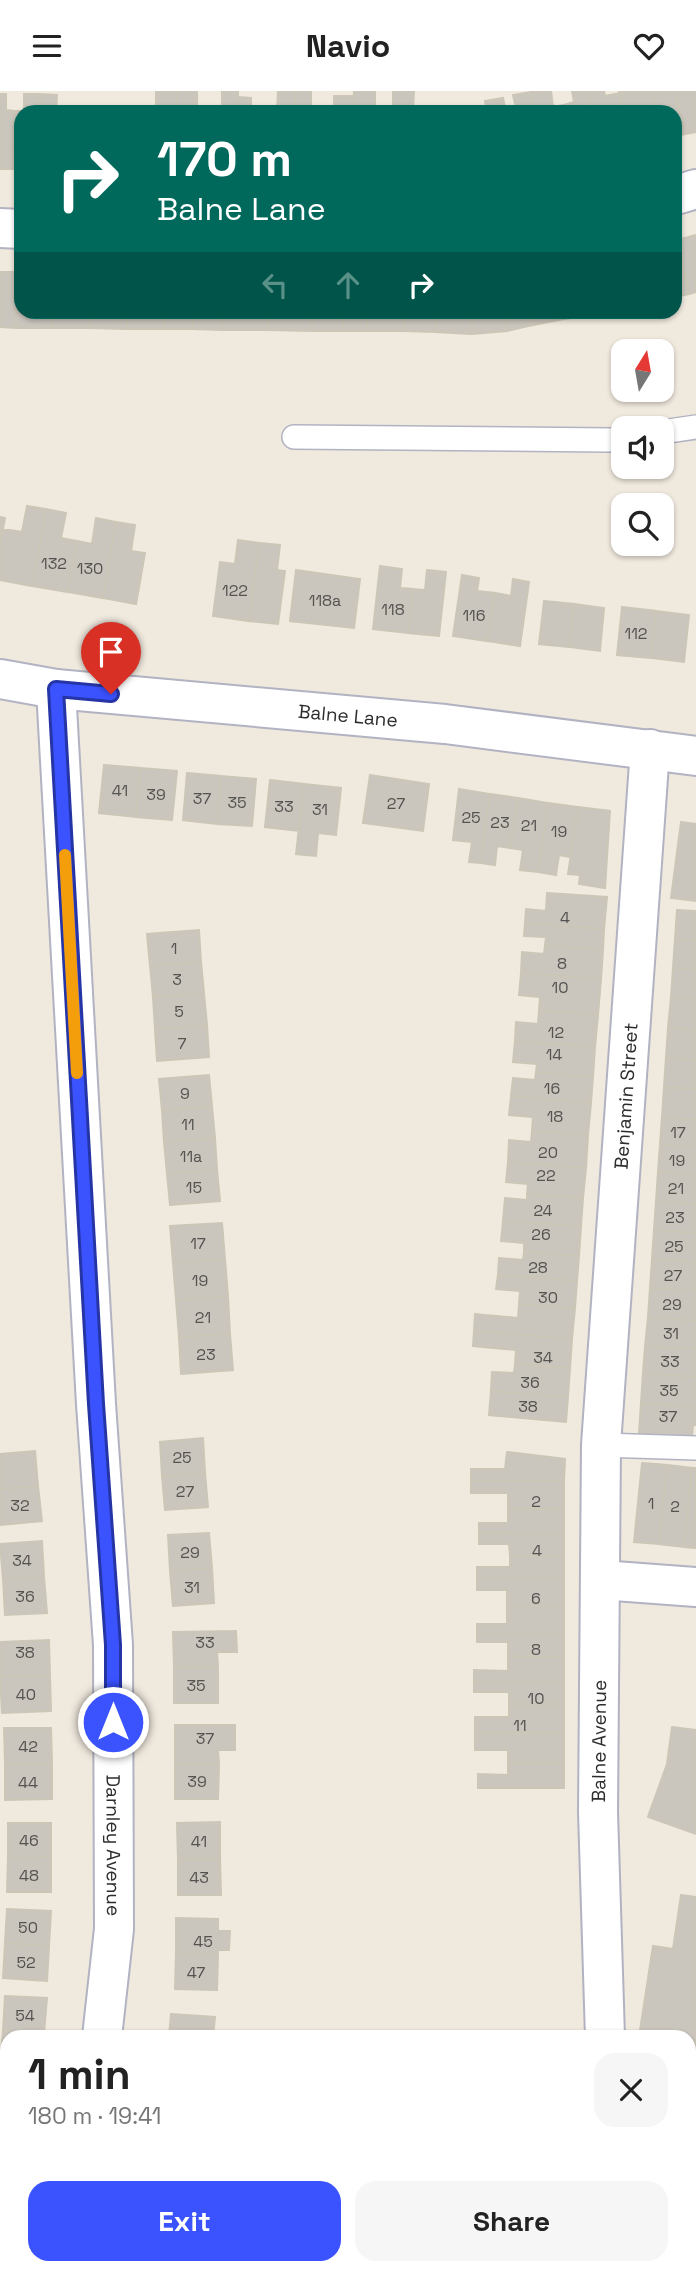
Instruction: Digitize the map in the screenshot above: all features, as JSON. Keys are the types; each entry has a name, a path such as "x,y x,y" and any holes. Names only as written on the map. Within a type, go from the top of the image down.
{"street":[{"name":"Balne Lane","path":"0,679 56,689 445,724 696,756"},
{"name":"Darnley Avenue","path":"56,689 96,1404 113,1645 114,1929 103,2030"},
{"name":"Benjamin Street","path":"601,1445 650,749"},
{"name":"Balne Avenue","path":"601,1445 598,1812 605,2030"},
{"path":"601,1580 696,1587"}],"lane":[{"path":"674,430 696,427"},
{"path":"294,437 611,440"},
{"path":"601,1445 696,1448"}],"building":[{"path":"156,91 177,91 176,105 156,105"},
{"path":"177,91 197,91 197,105 176,105"},
{"path":"222,91 238,91 238,105 222,105"},
{"path":"278,91 295,91 295,105 277,105"},
{"path":"295,91 311,91 311,105 295,105"},
{"path":"354,91 375,91 375,105 353,105"},
{"path":"393,91 414,91 413,105 393,105"},
{"path":"551,91 553,105 534,105 531,92"},
{"path":"572,91 588,91 591,105 564,105 574,102"},
{"path":"588,91 604,91 605,96 620,93 623,105 591,105"},
{"path":"619,91 652,91 655,105 622,105"},
{"path":"652,91 675,91 678,105 655,105"},
{"path":"675,91 696,91 696,132 685,134 682,105 678,105"},
{"path":"531,92 534,105 515,105 513,95"},
{"path":"0,94 6,94 6,110 14,111 13,169 0,169"},
{"path":"24,94 40,94 40,105 24,105"},
{"path":"40,94 57,95 56,105 40,105"},
{"path":"334,96 354,96 353,105 334,105"},
{"path":"238,97 251,98 251,105 238,105"},
{"path":"503,98 504,105 486,105 485,101"},
{"path":"696,235 696,292 689,294 682,262 682,239"},
{"path":"682,265 689,294 682,296"},
{"path":"0,272 14,272 16,328 0,327"},
{"path":"16,319 53,319 53,328 16,328"},
{"path":"53,319 90,319 90,328 53,328"},
{"path":"90,319 127,319 127,329 90,328"},
{"path":"127,319 164,319 164,329 127,329"},
{"path":"164,319 193,319 193,329 164,329"},
{"path":"193,319 222,319 222,330 193,329"},
{"path":"222,319 267,319 267,330 222,330"},
{"path":"267,319 312,319 312,331 267,330"},
{"path":"312,319 343,319 343,331 312,331"},
{"path":"343,319 367,319 367,331 343,331"},
{"path":"367,319 403,319 403,331 367,331"},
{"path":"403,319 436,319 435,332 403,331"},
{"path":"436,319 472,319 472,334 435,332"},
{"path":"472,319 506,319 507,331 472,334"},
{"path":"506,319 533,319 533,325 507,331"},
{"path":"533,319 564,319 533,325"},
{"path":"27,506 46,509 32,586 0,580 3,529 22,532"},
{"path":"46,509 66,513 61,538 77,541 68,592 32,586"},
{"path":"0,517 5,518 0,545"},
{"path":"96,518 116,522 103,598 68,592 77,541 92,544"},
{"path":"116,522 135,525 131,551 145,553 136,604 103,598"},
{"path":"238,540 259,543 249,621 213,616 220,562 235,564"},
{"path":"259,543 280,545 277,570 285,571 278,624 249,621"},
{"path":"380,566 402,569 400,588 413,589 408,633 373,629"},
{"path":"296,570 360,579 354,628 290,621"},
{"path":"427,570 446,572 439,636 408,633 413,589 425,590"},
{"path":"462,575 479,578 477,591 495,593 487,641 453,636"},
{"path":"513,579 529,582 520,646 487,641 495,593 511,596"},
{"path":"544,601 574,604 569,647 539,644"},
{"path":"574,604 604,608 600,651 569,647"},
{"path":"622,607 656,611 651,658 617,655"},
{"path":"656,611 689,615 684,662 651,658"},
{"path":"104,765 140,768 136,817 99,813"},
{"path":"140,768 177,771 172,820 136,817"},
{"path":"187,773 221,776 217,824 183,820"},
{"path":"370,775 429,784 423,831 363,823"},
{"path":"221,776 256,779 252,826 217,824"},
{"path":"270,780 304,784 299,831 265,827"},
{"path":"304,784 341,788 336,835 318,833 316,856 296,854"},
{"path":"459,789 490,794 480,863 469,862 472,842 453,840"},
{"path":"490,794 518,798 510,848 497,846 495,865 480,863"},
{"path":"518,798 548,803 538,872 520,870 523,850 510,848"},
{"path":"548,803 578,807 570,857 559,855 556,875 538,872"},
{"path":"578,807 610,811 605,888 579,884 580,875 568,874"},
{"path":"681,822 696,824 696,901 671,898"},
{"path":"547,893 607,897 604,929 525,923 526,909 546,911"},
{"path":"677,910 696,911 696,941 675,939"},
{"path":"525,923 604,929 603,950 545,945 546,937 524,936"},
{"path":"199,930 201,962 150,966 147,934"},
{"path":"675,939 696,941 696,970 673,968"},
{"path":"545,945 603,950 601,979 521,973 522,952 544,954"},
{"path":"201,962 204,993 153,997 150,966"},
{"path":"673,968 696,970 696,999 671,997"},
{"path":"521,973 601,979 598,1015 539,1010 540,997 519,995"},
{"path":"204,993 207,1025 155,1029 153,997"},
{"path":"671,997 696,999 696,1030 668,1028"},
{"path":"539,1010 598,1015 595,1047 515,1041 516,1022 538,1024"},
{"path":"207,1025 209,1057 157,1061 155,1029"},
{"path":"668,1028 696,1030 696,1060 666,1057"},
{"path":"515,1041 595,1047 593,1077 536,1072 537,1064 513,1062"},
{"path":"666,1057 696,1060 696,1089 664,1087"},
{"path":"536,1072 593,1077 591,1103 511,1096 513,1078 535,1080"},
{"path":"209,1075 212,1106 162,1111 159,1079"},
{"path":"664,1087 696,1089 696,1120 662,1117"},
{"path":"511,1096 591,1103 588,1135 532,1131 533,1117 509,1115"},
{"path":"212,1106 215,1138 164,1142 162,1111"},
{"path":"662,1117 696,1120 696,1147 660,1144"},
{"path":"532,1131 588,1135 586,1168 508,1162 509,1140 531,1142"},
{"path":"215,1138 217,1169 167,1174 164,1142"},
{"path":"660,1144 696,1147 696,1175 658,1172"},
{"path":"508,1162 586,1168 583,1198 527,1194 528,1184 506,1182"},
{"path":"217,1169 220,1201 170,1205 167,1174"},
{"path":"658,1172 696,1175 696,1204 656,1201"},
{"path":"527,1194 583,1198 581,1226 503,1221 505,1198 527,1200"},
{"path":"656,1201 696,1204 696,1233 654,1230"},
{"path":"503,1221 581,1226 579,1256 524,1252 524,1243 501,1241"},
{"path":"222,1223 225,1259 173,1263 170,1226"},
{"path":"654,1230 696,1233 696,1262 652,1259"},
{"path":"524,1252 579,1256 577,1281 498,1275 499,1258 523,1260"},
{"path":"225,1259 228,1296 176,1300 173,1263"},
{"path":"652,1259 696,1262 696,1291 650,1288"},
{"path":"498,1275 577,1281 575,1308 519,1304 520,1291 496,1289"},
{"path":"650,1288 696,1291 696,1321 648,1317"},
{"path":"228,1296 230,1334 179,1337 176,1300"},
{"path":"519,1304 575,1308 572,1339 474,1331 475,1314 518,1318"},
{"path":"648,1317 696,1321 696,1349 645,1346"},
{"path":"474,1331 572,1339 570,1368 515,1364 516,1350 473,1346"},
{"path":"230,1334 233,1370 181,1374 179,1337"},
{"path":"645,1346 696,1349 696,1377 643,1373"},
{"path":"515,1364 570,1368 568,1397 491,1391 492,1372 514,1373"},
{"path":"643,1373 696,1377 696,1407 641,1403"},
{"path":"491,1391 568,1397 566,1422 489,1415"},
{"path":"641,1403 696,1407 696,1425 693,1425 692,1437 639,1433"},
{"path":"203,1438 205,1473 162,1476 160,1442"},
{"path":"35,1451 38,1486 0,1489 0,1454"},
{"path":"507,1452 565,1459 564,1481 471,1481 471,1469 505,1469"},
{"path":"642,1463 667,1465 659,1544 634,1542"},
{"path":"667,1465 692,1468 684,1547 659,1544"},
{"path":"692,1468 696,1468 696,1548 684,1547"},
{"path":"205,1473 208,1507 165,1510 162,1476"},
{"path":"471,1481 564,1481 564,1509 508,1509 508,1493 471,1493"},
{"path":"38,1486 42,1521 0,1525 0,1489"},
{"path":"508,1509 564,1509 564,1534 479,1533 479,1523 508,1523"},
{"path":"209,1533 212,1568 170,1571 168,1535"},
{"path":"479,1533 564,1534 564,1556 510,1556 509,1544 479,1544"},
{"path":"42,1541 44,1577 3,1579 0,1544"},
{"path":"510,1556 564,1556 564,1578 477,1578 477,1567 510,1567"},
{"path":"212,1568 214,1603 173,1606 170,1571"},
{"path":"44,1577 47,1613 5,1615 3,1579"},
{"path":"477,1578 564,1578 564,1606 507,1606 507,1590 477,1590"},
{"path":"507,1606 564,1606 564,1634 477,1634 477,1624 507,1624"},
{"path":"236,1631 237,1652 217,1652 218,1667 174,1667 173,1632"},
{"path":"477,1634 564,1634 564,1657 508,1656 508,1642 477,1642"},
{"path":"49,1640 50,1676 0,1677 0,1642"},
{"path":"508,1656 564,1657 564,1682 474,1682 474,1670 508,1671"},
{"path":"174,1667 218,1667 218,1703 174,1703"},
{"path":"50,1676 51,1711 2,1713 0,1677"},
{"path":"474,1682 564,1682 564,1704 509,1704 509,1692 474,1692"},
{"path":"509,1704 564,1704 564,1733 475,1733 475,1717 509,1717"},
{"path":"175,1725 235,1725 235,1750 218,1750 219,1764 175,1763"},
{"path":"672,1727 696,1730 696,1834 648,1817 667,1764"},
{"path":"4,1728 51,1728 52,1763 5,1764"},
{"path":"475,1733 564,1733 564,1763 508,1763 508,1750 475,1750"},
{"path":"52,1763 52,1799 5,1800 5,1764"},
{"path":"175,1763 219,1764 218,1799 175,1799"},
{"path":"508,1763 564,1763 564,1788 478,1788 478,1774 508,1775"},
{"path":"220,1822 220,1859 178,1859 177,1823"},
{"path":"8,1823 51,1823 51,1857 8,1858"},
{"path":"51,1857 51,1892 7,1892 8,1858"},
{"path":"178,1859 220,1859 221,1895 178,1895"},
{"path":"681,1895 696,1897 696,2030 640,2030 653,1946 673,1949"},
{"path":"7,1909 51,1911 49,1946 5,1943"},
{"path":"176,1918 218,1919 218,1931 230,1931 229,1950 218,1950 218,1954 176,1953"},
{"path":"5,1943 49,1946 47,1981 3,1978"},
{"path":"176,1953 218,1954 217,1990 175,1989"},
{"path":"5,1996 47,1998 44,2030 3,2030"},
{"path":"171,2014 215,2017 214,2030 170,2030"}],"slow traffic":[{"path":"65,855 77,1073"}],"route":[{"path":"111,694 56,689 96,1404 113,1645 113,1722"}]}
